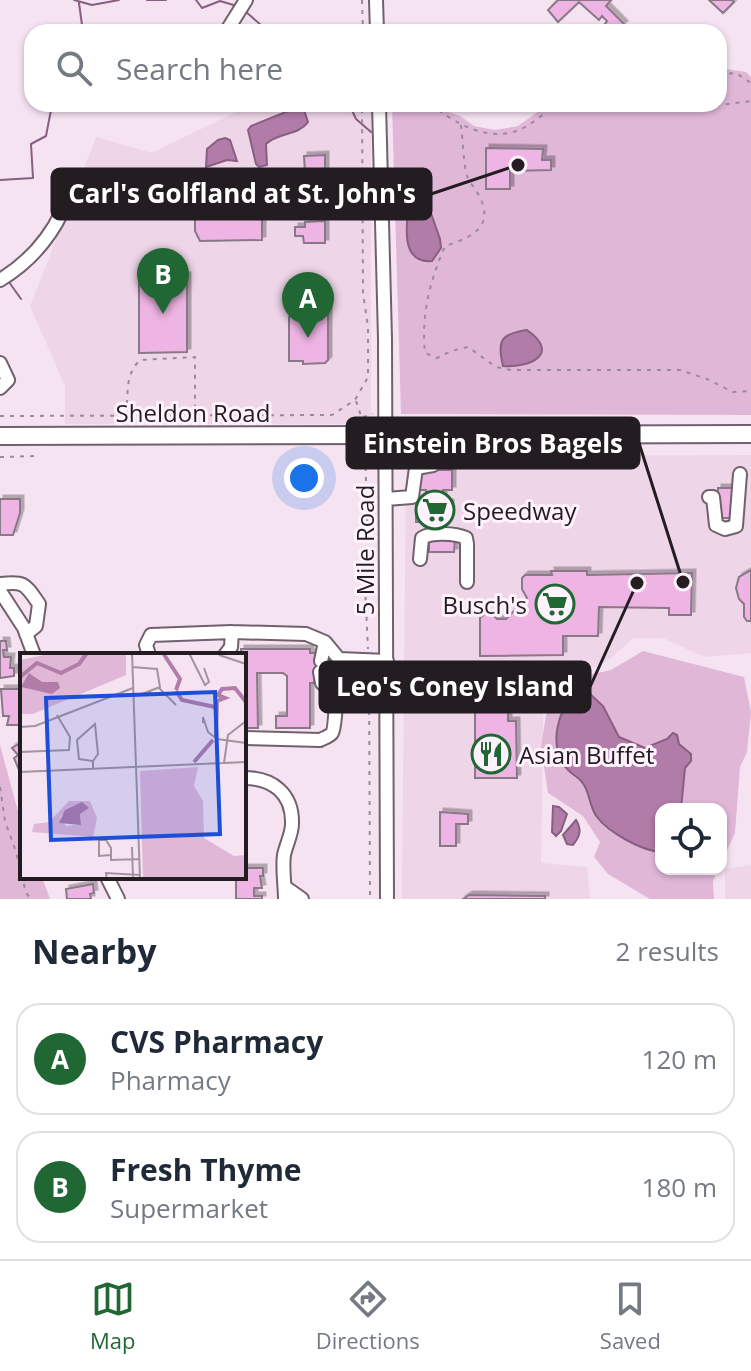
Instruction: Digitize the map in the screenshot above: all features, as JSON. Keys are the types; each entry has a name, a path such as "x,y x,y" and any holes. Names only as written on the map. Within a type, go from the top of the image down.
{"main road":[{"name":"Sheldon Road","path":"0,436 751,434"}],"street":[{"path":"231,24 246,0"},
{"path":"376,0 377,24"},
{"name":"5 Mile Road","path":"379,112 386,437 387,899"},
{"path":"0,280 27,262 55,227 62,212"},
{"path":"0,363 8,380 0,388"},
{"path":"386,499 412,497 416,468 433,465 434,436"},
{"path":"709,497 713,497 716,525 725,529 736,526 740,474"},
{"path":"420,559 420,544 427,535 461,535 466,538 467,544 467,582"},
{"path":"0,584 19,583 28,587 39,604 36,626 26,634"},
{"path":"0,591 26,634 33,653"},
{"path":"148,653 146,645 151,635 232,632 306,634 325,642 339,659 387,661"},
{"path":"226,653 231,647 232,632"},
{"path":"325,642 320,667 322,683 335,689"},
{"path":"246,738 320,740 331,735 336,724 335,689 339,659"},
{"path":"246,778 262,778 277,787 289,803 292,824 284,857 285,893 302,899"},
{"path":"108,879 118,899"}],"path":[{"path":"362,0 363,24"},
{"path":"727,74 736,73 751,83"},
{"path":"727,104 751,101"},
{"path":"0,416 332,415 355,400 365,384 368,371 368,327 363,293 362,112"},
{"path":"442,112 475,131 497,134 522,129 545,112"},
{"path":"461,125 468,178 479,195 484,213 480,229 472,237 445,246 432,275 424,310 425,353 437,358 468,347 496,367 511,370 680,370 733,392 751,391"},
{"path":"126,415 127,380 140,360 195,357 195,415"},
{"path":"355,400 364,422"},
{"path":"362,417 373,414"},
{"path":"365,448 370,899"},
{"path":"0,457 38,456"},
{"path":"0,787 5,821 20,868"},
{"path":"23,879 31,899"}],"shaded area":[{"path":"727,69 746,72 751,77 751,415 401,414 392,112 449,112 474,126 495,130 518,126 538,112 727,112"},
{"path":"236,112 371,112 371,416 366,422 65,424 65,386 30,306 96,137 152,153"},
{"path":"286,112 305,112 308,122 299,130 276,137 266,144 267,165 259,167 248,130"},
{"path":"225,138 230,140 237,161 227,160 206,167 207,149"},
{"path":"414,196 427,202 440,239 441,248 432,261 421,260 409,248 407,217 410,198"},
{"path":"527,330 541,346 538,358 523,365 503,366 500,350 503,340 511,334"},
{"path":"751,455 751,653 704,657 663,638 634,638 606,662 585,671 544,672 541,863 587,867 590,899 402,899 406,456"},
{"path":"643,651 744,677 751,712 747,752 740,767 735,833 727,850 727,803 682,803 685,768 691,761 691,754 679,744 677,735 673,733 661,742 647,746 633,745 616,733 603,708 595,700 563,709 556,745 575,778 582,782 597,818 655,852 655,875 716,875 714,899 650,899 608,874 594,857 600,842 583,816 548,793 541,747 551,683 611,670"},
{"path":"577,692 588,692 603,706 619,737 645,748 667,739 673,733 677,735 679,744 691,754 691,761 685,768 682,803 655,803 655,851 635,844 602,823 594,813 585,786 564,765 559,756 557,736 561,717"},
{"path":"0,745 20,819 20,879 43,879 50,899 0,899"},
{"path":"553,806 567,814 556,836 552,832"},
{"path":"576,820 579,836 573,845 567,844 563,835"},
{"path":"751,865 751,899 725,899 727,869"}],"building":[{"path":"558,0 611,0 606,6 624,24 605,24 607,21 602,16 599,20 579,2 558,22 548,10"},
{"path":"709,0 732,0 734,2 723,13"},
{"path":"486,148 543,149 542,160 551,160 551,170 510,171 510,189 486,189"},
{"path":"325,155 325,172 305,172 304,156"},
{"path":"195,206 262,206 262,240 200,241 195,231"},
{"path":"325,221 325,243 304,243 303,236 295,236 295,227 305,227 305,222"},
{"path":"139,276 187,276 187,352 139,353"},
{"path":"294,311 328,311 328,360 325,363 289,361 289,317"},
{"path":"417,470 452,470 452,490 443,490 443,506 426,506 426,490 417,490"},
{"path":"718,488 733,488 733,518 718,518"},
{"path":"0,499 20,499 20,513 13,535 0,535"},
{"path":"416,503 450,503 450,516 428,516 428,522 416,522"},
{"path":"429,538 455,538 454,552 429,552"},
{"path":"751,570 751,621 747,621 744,604 736,588 739,577"},
{"path":"551,571 587,571 587,575 692,573 691,615 669,615 669,608 599,607 598,636 563,636 563,655 480,656 480,618 492,614 497,619 506,619 527,598 522,589 522,578 525,575 552,575"},
{"path":"0,641 6,641 4,657 11,657 10,668 14,668 14,676 0,678"},
{"path":"241,649 310,649 310,653 315,653 315,661 331,661 331,672 314,672 314,683 310,683 310,728 276,728 276,716 287,716 287,676 283,673 257,673 258,728 246,728 246,653 241,653"},
{"path":"475,673 494,673 494,678 508,678 508,721 516,721 517,778 475,778"},
{"path":"1,689 20,689 20,725 7,725 9,716 3,716"},
{"path":"20,743 20,772 14,758 18,755 12,748"},
{"path":"440,812 468,814 468,824 456,824 456,846 440,846"},
{"path":"246,868 263,868 263,876 260,876 262,888 254,888 254,896 262,896 262,899 236,899 236,879 246,879"},
{"path":"93,884 91,899 67,899 66,889"},
{"path":"469,895 545,896 545,899 463,899"}],"waterway":[{"path":"74,0 92,5 119,0"},
{"path":"147,0 166,0"},
{"path":"196,0 202,8 220,1 237,6"},
{"path":"79,3 82,24"},
{"path":"246,12 260,24"},
{"path":"0,180 33,178 31,144 46,136 51,112"},
{"path":"353,112 371,132"},
{"path":"9,282 21,299"}],"place":[{"name":"Carl's Golfland at St. John's","path":"518,165"},
{"name":"Fresh Thyme","path":"163,314"},
{"name":"CVS Pharmacy","path":"308,338"},
{"name":"Speedway","path":"435,510"},
{"name":"Einstein Bros Bagels","path":"683,582"},
{"name":"Leo's Coney Island","path":"637,583"},
{"name":"Busch's","path":"555,604"},
{"name":"Asian Buffet","path":"491,754"}]}
